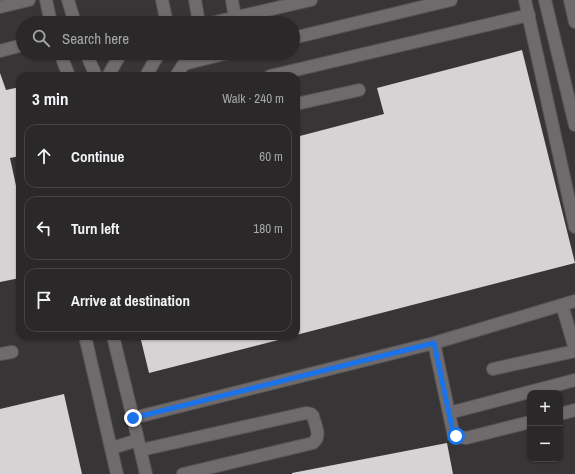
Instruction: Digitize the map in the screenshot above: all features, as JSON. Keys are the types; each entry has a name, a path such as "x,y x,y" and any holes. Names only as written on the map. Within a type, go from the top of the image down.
{"street":[{"path":"0,7 13,2 29,0"},
{"path":"46,0 49,16"},
{"path":"68,0 73,16"},
{"path":"162,0 165,16"},
{"path":"195,0 198,16"},
{"path":"232,0 235,16"},
{"path":"243,16 310,0"},
{"path":"300,36 451,0"},
{"path":"525,0 575,227"},
{"path":"545,0 575,125"},
{"path":"572,0 575,22"},
{"path":"287,72 529,15"},
{"path":"0,51 16,47"},
{"path":"63,60 67,72"},
{"path":"89,60 94,72"},
{"path":"110,72 116,60"},
{"path":"148,72 155,60"},
{"path":"179,72 187,60"},
{"path":"184,64 200,60"},
{"path":"300,103 359,90"},
{"path":"133,418 434,343 575,301"},
{"path":"493,369 575,350 562,305"},
{"path":"86,340 117,474"},
{"path":"114,340 146,474"},
{"path":"434,343 453,432 456,436 466,438 527,423"},
{"path":"449,414 575,380"},
{"path":"563,413 575,410"},
{"path":"112,448 139,445 306,413 313,416 318,434 313,443 183,474"}],"building":[{"path":"522,50 575,263 300,334 300,136 384,114 377,88"},
{"path":"0,73 6,90 16,88 16,157 10,158 16,186 16,279 0,282"},
{"path":"141,340 278,340 149,373"},
{"path":"64,394 82,474 0,474 0,409"},
{"path":"447,443 453,474 292,474 292,473"}],"route":[{"path":"133,418 434,343 453,432 456,436"}]}
